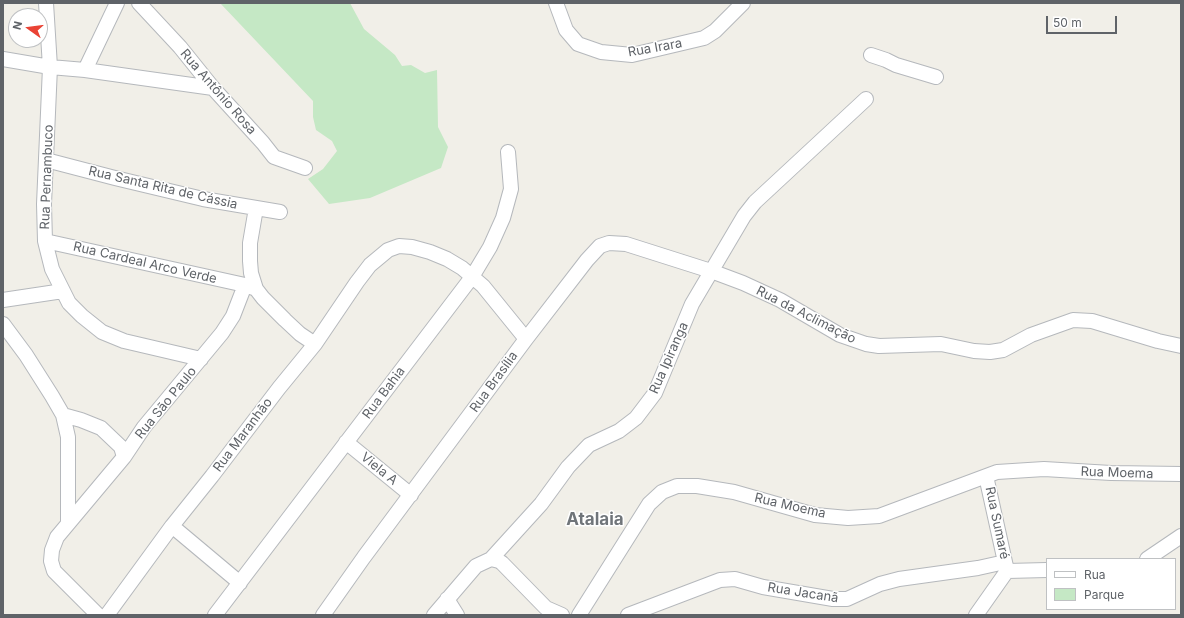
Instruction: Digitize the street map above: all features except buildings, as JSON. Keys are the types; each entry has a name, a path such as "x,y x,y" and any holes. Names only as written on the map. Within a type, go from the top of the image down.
{"street":[{"name":"Rua Pernambuco","path":"46,3 50,67 44,204 45,241 52,269 69,303 102,332 124,341 201,359"},
{"path":"85,70 117,3"},
{"name":"Rua Antônio Rosa","path":"139,3 180,47 213,88 263,143 274,158 304,168"},
{"name":"Rua Irara","path":"556,3 566,30 578,44 600,52 632,55 704,38 715,31 743,3"},
{"path":"871,55 896,65 936,76"},
{"path":"3,59 50,67 85,70 213,88"},
{"name":"Rua Ipiranga","path":"434,615 476,566 491,559 541,504 568,466 589,445 619,431 636,418 655,393 692,304 744,216 755,202 866,99"},
{"name":"Rua Bahia","path":"215,615 472,277 490,247 503,218 511,189 508,152"},
{"name":"Rua Santa Rita de Cássia","path":"46,160 203,199 280,212"},
{"path":"256,208 250,243 250,287 300,334 315,344"},
{"name":"Rua Cardeal Arco Verde","path":"45,241 250,287"},
{"name":"Rua Brasília","path":"323,615 364,557 526,339 587,260 600,246 609,243 626,244 711,271"},
{"name":"Rua Maranhão","path":"107,615 172,526 212,476 278,388 315,344 370,265 388,250 399,246 412,247 447,259 462,268 472,277"},
{"name":"Rua da Aclimação","path":"711,271 743,283 780,300 840,335 866,344 879,346 941,344 974,351 990,352 1003,350 1031,335 1072,320 1092,321 1181,346"},
{"path":"472,277 484,286 526,339"},
{"name":"Rua São Paulo","path":"98,615 54,571 51,561 52,550 57,537 124,457 144,427 222,333 250,287"},
{"path":"3,300 63,291"},
{"path":"3,324 26,354 63,415 68,437 68,523"},
{"path":"63,415 101,428 121,447 124,457"},
{"name":"Viela A","path":"346,442 411,495"},
{"name":"Rua Moema","path":"579,615 649,504 662,492 677,486 697,486 734,492 815,515 848,518 879,516 997,472 1044,469 1111,473 1181,474"},
{"name":"Rua Sumaré","path":"986,476 1006,567"},
{"path":"172,526 240,583"},
{"path":"1148,558 1181,536"},
{"path":"491,559 499,561 546,608 562,615"},
{"path":"976,615 1006,567 1046,570"},
{"name":"Rua Jacanã","path":"628,615 720,580 735,579 763,587 833,599 847,599 880,584 899,579 978,568 1006,567"},
{"path":"447,600 457,615"}],"green space":[{"path":"220,3 350,3 364,29 395,55 402,66 411,65 425,73 437,70 438,127 448,147 441,168 370,198 329,204 308,179 323,169 337,151 332,141 316,130 313,117 313,101"}],"district":[{"name":"Atalaia","path":"595,520"}]}
